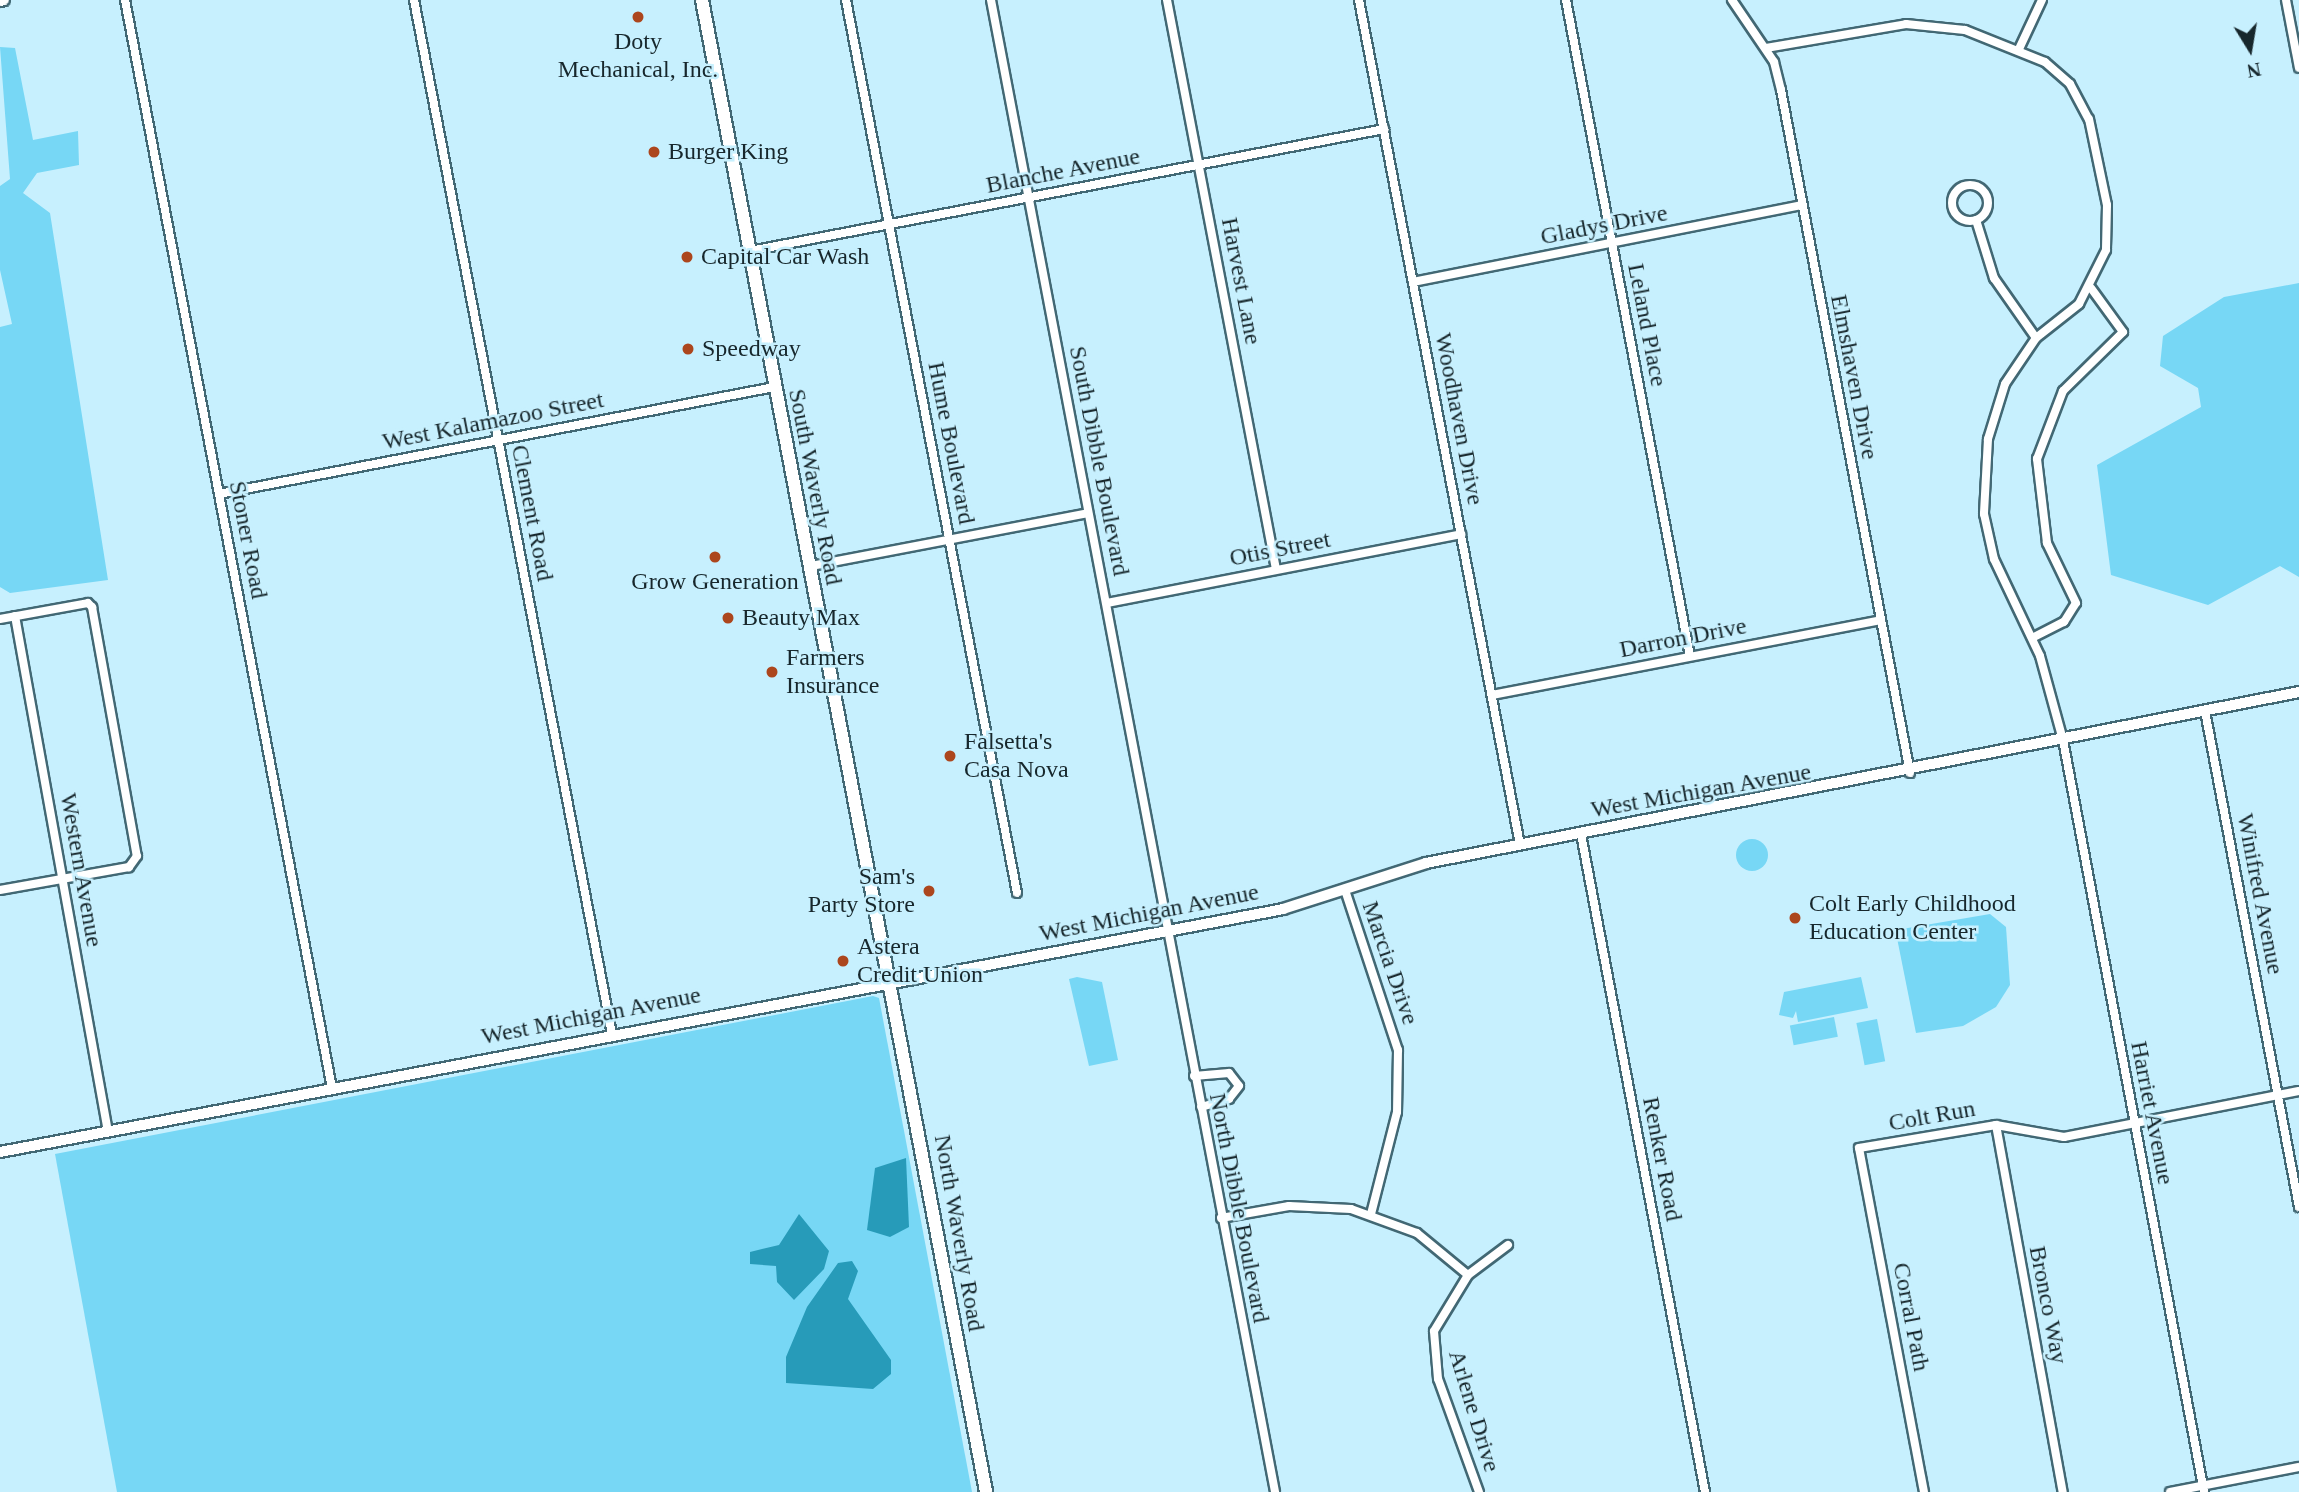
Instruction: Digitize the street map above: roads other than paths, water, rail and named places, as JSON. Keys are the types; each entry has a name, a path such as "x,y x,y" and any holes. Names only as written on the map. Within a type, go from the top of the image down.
{"main road":[{"name":"South Waverly Road","path":"702,0 774,387 890,981"},
{"name":"North Waverly Road","path":"890,981 986,1492"}],"street":[{"name":"Stoner Road","path":"125,0 332,1088"},
{"name":"Clement Road","path":"414,0 612,1034"},
{"name":"Hume Boulevard","path":"846,0 1017,894"},
{"name":"South Dibble Boulevard","path":"991,0 1169,930"},
{"name":"Harvest Lane","path":"1167,0 1276,569"},
{"name":"Woodhaven Drive","path":"1359,0 1520,845"},
{"name":"Leland Place","path":"1566,0 1690,656"},
{"name":"Elmshaven Drive","path":"1732,0 1766,48 1781,90 1910,773"},
{"path":"2019,49 2042,0"},
{"path":"2286,0 2299,68"},
{"path":"1766,48 1906,24 1965,30 2019,49 2059,73 2090,119 2109,222 2091,288 2123,332 2063,391 2037,459 2047,543 2076,603 2064,622 2032,638"},
{"name":"Blanche Avenue","path":"750,251 1384,129"},
{"path":"1973,184 1987,195 1988,208 1976,220 1958,218 1952,207 1961,187 1973,184"},
{"name":"Gladys Drive","path":"1413,282 1802,205"},
{"path":"1976,220 1994,278 2036,338"},
{"name":"Harriet Avenue","path":"2091,288 2036,338 1994,412 1983,483 1994,559 2032,638 2063,740 2204,1489"},
{"name":"West Kalamazoo Street","path":"219,494 774,387"},
{"path":"811,566 1088,513"},
{"name":"Otis Street","path":"1107,603 1461,534"},
{"path":"0,619 88,603 137,856 129,867 0,890"},
{"name":"Western Avenue","path":"15,616 108,1132"},
{"name":"Darron Drive","path":"1492,695 1881,620"},
{"name":"West Michigan Avenue","path":"0,1152 890,981 1283,909 1406,867 1910,773 2299,692"},
{"name":"Winifred Avenue","path":"2205,711 2299,1207"},
{"name":"Renker Road","path":"1581,834 1705,1492"},
{"name":"Marcia Drive","path":"1345,890 1398,1050 1396,1112 1371,1214"},
{"name":"North Dibble Boulevard","path":"1169,930 1194,1076 1275,1492"},
{"path":"1194,1076 1229,1073 1239,1086 1229,1099 1201,1107"},
{"name":"Colt Run","path":"1859,1149 1996,1125 2064,1137 2299,1091"},
{"name":"Bronco Way","path":"1996,1125 2063,1492"},
{"name":"Corral Path","path":"1859,1149 1924,1492"},
{"path":"1221,1218 1316,1204 1371,1214 1439,1246 1468,1275"},
{"name":"Arlene Drive","path":"1479,1492 1433,1347 1439,1316 1468,1275 1508,1245"},
{"path":"2169,1492 2204,1489 2299,1467"}],"place":[{"name":"Doty Mechanical, Inc.","path":"638,17"},
{"name":"Burger King","path":"654,152"},
{"name":"Capital Car Wash","path":"687,257"},
{"name":"Speedway","path":"688,349"},
{"name":"Grow Generation","path":"715,557"},
{"name":"Beauty Max","path":"728,618"},
{"name":"Farmers Insurance","path":"772,672"},
{"name":"Falsetta's Casa Nova","path":"950,756"},
{"name":"Sam's Party Store","path":"929,891"},
{"name":"Colt Early Childhood Education Center","path":"1795,918"},
{"name":"Astera Credit Union","path":"843,961"}]}
